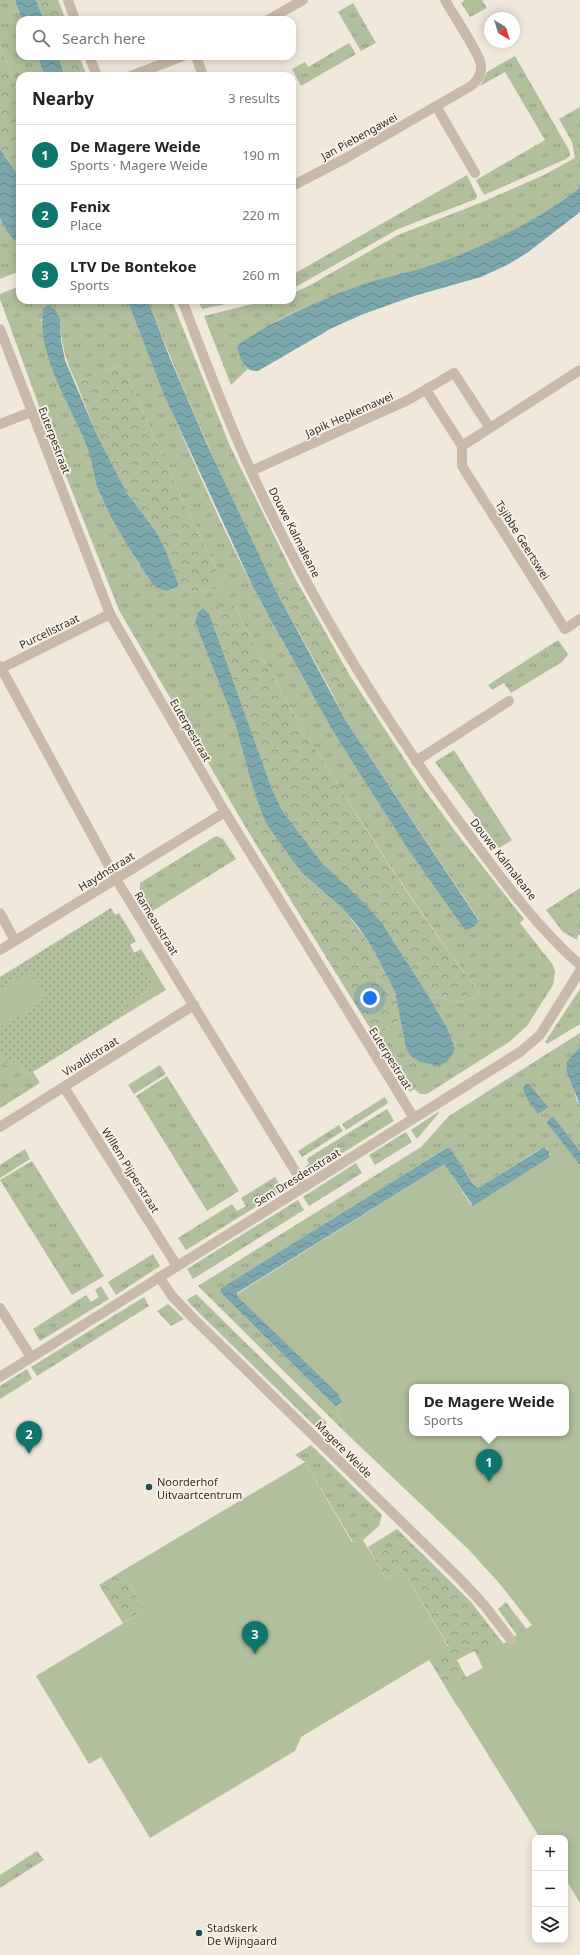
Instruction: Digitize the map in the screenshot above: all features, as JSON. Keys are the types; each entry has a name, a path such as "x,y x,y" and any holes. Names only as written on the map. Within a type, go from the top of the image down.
{"street":[{"path":"68,0 74,16"},
{"name":"Jan Piebengawei","path":"296,184 346,158 471,86 477,81 482,67 480,61 445,0"},
{"path":"274,16 298,1"},
{"path":"91,60 95,72"},
{"path":"141,72 173,60"},
{"path":"197,60 202,72"},
{"path":"436,106 475,173"},
{"name":"Douwe Kalmaleane","path":"184,304 227,417 251,471 312,592 364,681 416,761 477,845 553,941 580,965"},
{"name":"Euterpestraat","path":"0,329 110,614 225,812 414,1118"},
{"path":"426,390 462,446 580,370"},
{"name":"Japik Hepkemawei","path":"251,471 408,400 454,373 490,428"},
{"path":"0,424 31,412"},
{"name":"Tsjibbe Geertswei","path":"462,446 462,466 565,629 580,619"},
{"name":"Purcellstraat","path":"0,668 110,614"},
{"name":"Rameaustraat","path":"0,668 116,879 305,1186"},
{"path":"416,761 509,701"},
{"name":"Haydnstraat","path":"0,950 225,812"},
{"path":"0,913 14,941"},
{"name":"Sem Dresdenstraat","path":"0,1377 520,1052 536,1040 580,971"},
{"name":"Vivaldistraat","path":"0,1127 194,1005"},
{"name":"Willem Pijperstraat","path":"64,1087 177,1266"},
{"name":"Magere Weide","path":"159,1277 172,1296 460,1579 484,1605 511,1640"},
{"path":"0,1308 31,1357"}],"green space":[{"path":"0,0 15,0 21,16 16,16 16,60 39,60 43,72 16,72 16,87 0,45"},
{"path":"36,0 58,0 64,16 42,16"},
{"path":"465,0 482,0 487,8 470,17 461,3"},
{"path":"353,3 376,43 361,51 338,12"},
{"path":"349,43 356,54 301,86 296,77 296,72 294,72 292,69 305,62 308,67"},
{"path":"0,45 16,87 16,172 0,149"},
{"path":"515,56 569,150 570,155 566,159 484,195 476,180 545,140 505,72 480,86 487,72"},
{"path":"59,60 81,60 85,72 64,72"},
{"path":"580,107 580,187 564,199 511,232 474,250 436,264 319,301 282,318 237,348 244,365 248,369 231,385 204,316 253,304 296,304 296,292 398,235 480,203 544,175 575,158 572,142 559,119"},
{"path":"467,175 477,196 476,199 398,229 296,287 296,273"},
{"path":"0,217 3,225 16,242 16,273 0,279"},
{"path":"16,288 16,304 129,304 186,445 235,552 301,675 380,804 465,929 474,927 479,920 346,721 330,689 350,676 424,789 524,919 520,923 553,965 555,972 553,985 527,1026 509,1042 427,1094 420,1094 414,1089 410,1092 375,1036 401,1019 406,1048 446,1026 428,995 459,1002 481,995 424,917 354,810 283,695 234,605 235,723 263,817 246,828 119,610 47,428 0,299 0,294","holes":["41,319 60,319 64,351 76,382 122,365 187,510 225,587 189,591 179,586 172,590 139,564 100,495 94,466 87,444 52,368"]},
{"path":"150,304 173,304 230,446 295,578 274,587 208,445"},
{"path":"200,304 225,304 202,309"},
{"path":"122,365 187,510 225,587 189,591 179,586 166,551 157,533 127,493 97,435 76,382"},
{"path":"295,578 350,676 330,689 274,587"},
{"path":"234,605 283,695 354,810 424,917 481,995 459,1002 428,995 382,923 323,864 282,810 272,789 209,614 203,608"},
{"path":"558,640 568,654 562,662 511,693 504,683 492,690 488,685"},
{"path":"454,750 512,840 499,848 435,762"},
{"path":"263,817 302,873 341,907 356,925 373,949 395,992 401,1019 375,1036 246,828"},
{"path":"216,836 223,839 236,859 151,912 140,894 140,883"},
{"path":"580,888 580,935 578,935 577,940 563,932 546,910"},
{"path":"111,908 115,915 119,913 136,941 130,945 154,987 122,1007 126,1014 28,1075 18,1059 8,1066 0,1054 0,977"},
{"path":"141,949 166,990 126,1014 122,1007 154,987 134,953"},
{"path":"29,971 36,982 38,981 42,987 40,989 46,999 0,1028 0,990"},
{"path":"580,989 580,1024 547,1044 545,1042"},
{"path":"580,1033 580,1047 567,1061 577,1101 580,1105 580,1151 553,1116 546,1122 580,1165 414,1384 409,1384 409,1435 360,1373 471,1205 551,1155 547,1148 538,1150 478,1188 473,1184 450,1149 445,1149 221,1288 220,1292 336,1407 345,1432 198,1286 421,1147 449,1116"},
{"path":"0,1054 8,1066 18,1059 28,1075 33,1072 40,1083 0,1108"},
{"path":"160,1065 166,1074 134,1094 128,1085"},
{"path":"167,1076 239,1191 207,1211 136,1096"},
{"path":"385,1097 388,1103 346,1130 342,1124"},
{"path":"387,1109 394,1121 317,1169 305,1167 309,1163 307,1160 308,1158"},
{"path":"438,1112 439,1113 417,1139 411,1130"},
{"path":"339,1125 343,1131 302,1157 298,1151"},
{"path":"406,1132 412,1142 375,1165 369,1155"},
{"path":"563,1142 580,1165 580,1903 568,1883 568,1835 538,1835 447,1689 483,1668 479,1660 532,1625 500,1584 468,1549 345,1432 336,1407 341,1404 238,1297 237,1294 445,1164 471,1205 551,1155 549,1151"},
{"path":"25,1149 30,1159 0,1178 0,1165"},
{"path":"32,1161 104,1276 72,1295 0,1180"},
{"path":"356,1163 362,1173 309,1206 303,1197"},
{"path":"275,1177 283,1190 186,1250 178,1238 232,1204 237,1211 246,1206 241,1198"},
{"path":"298,1200 304,1210 193,1279 187,1269"},
{"path":"153,1254 160,1266 116,1295 108,1282"},
{"path":"101,1286 109,1299 40,1341 33,1329 86,1295 91,1302 99,1297 95,1290"},
{"path":"196,1294 327,1423 320,1431 191,1305 187,1300"},
{"path":"144,1297 149,1306 37,1376 31,1367"},
{"path":"168,1304 184,1319 171,1326 157,1311"},
{"path":"27,1369 32,1379 0,1399 0,1386"},
{"path":"311,1445 382,1515 379,1526 363,1540 361,1537 353,1542 305,1462 295,1455"},
{"path":"305,1462 352,1542 361,1537 386,1578 402,1569 449,1648 301,1737 295,1751 150,1838 101,1757 89,1764 36,1676 145,1610 122,1571"},
{"path":"397,1529 471,1602 506,1647 539,1835 466,1677 483,1668 480,1661 488,1664 401,1542 373,1556 368,1547"},
{"path":"401,1542 452,1586 502,1652 480,1661 474,1651 457,1660 466,1677 474,1700 459,1709 429,1660 449,1647 402,1569 386,1578 373,1556"},
{"path":"122,1571 145,1610 123,1623 99,1585"},
{"path":"506,1602 538,1644 517,1635 498,1609"},
{"path":"37,1851 44,1860 0,1888 0,1875"}],"water":[{"path":"15,0 36,0 42,16 21,16"},
{"path":"39,60 59,60 64,72 43,72"},
{"path":"0,149 16,172 16,242 3,225 0,217"},
{"path":"580,187 580,212 527,253 507,265 481,277 414,296 361,315 332,328 258,371 249,369 244,364 237,348 239,344 286,316 354,288 430,266 494,240 530,221"},
{"path":"129,304 150,304 169,356 206,442 274,587 346,721 479,921 474,927 465,930 408,849 333,731 252,585 165,397"},
{"path":"48,305 55,309 60,319 61,340 65,360 97,435 127,493 157,533 166,551 179,586 175,588 166,590 160,589 153,585 132,553 101,496 86,444 49,361 42,326 43,309"},
{"path":"203,608 209,614 272,789 282,810 323,864 365,904 382,923 446,1026 455,1049 448,1061 439,1066 420,1062 411,1056 406,1048 395,992 373,949 357,925 341,907 302,873 263,817 235,723 195,622 198,613"},
{"path":"580,1047 580,1105 566,1070 567,1061"},
{"path":"526,1084 529,1084 548,1107 538,1114 526,1097 523,1088"},
{"path":"553,1116 580,1151 580,1165 546,1122"},
{"path":"544,1147 549,1151 550,1157 473,1206 445,1165 443,1165 237,1293 238,1297 338,1394 342,1402 336,1407 220,1292 221,1288 445,1149 450,1148 473,1184 478,1188"}],"place":[{"name":"Fenix","path":"29,1454"},
{"name":"De Magere Weide","path":"489,1482"},
{"name":"Noorderhof Uitvaartcentrum","path":"149,1487"},
{"name":"LTV De Bontekoe","path":"255,1654"},
{"name":"Stadskerk De Wijngaard","path":"199,1933"}]}
